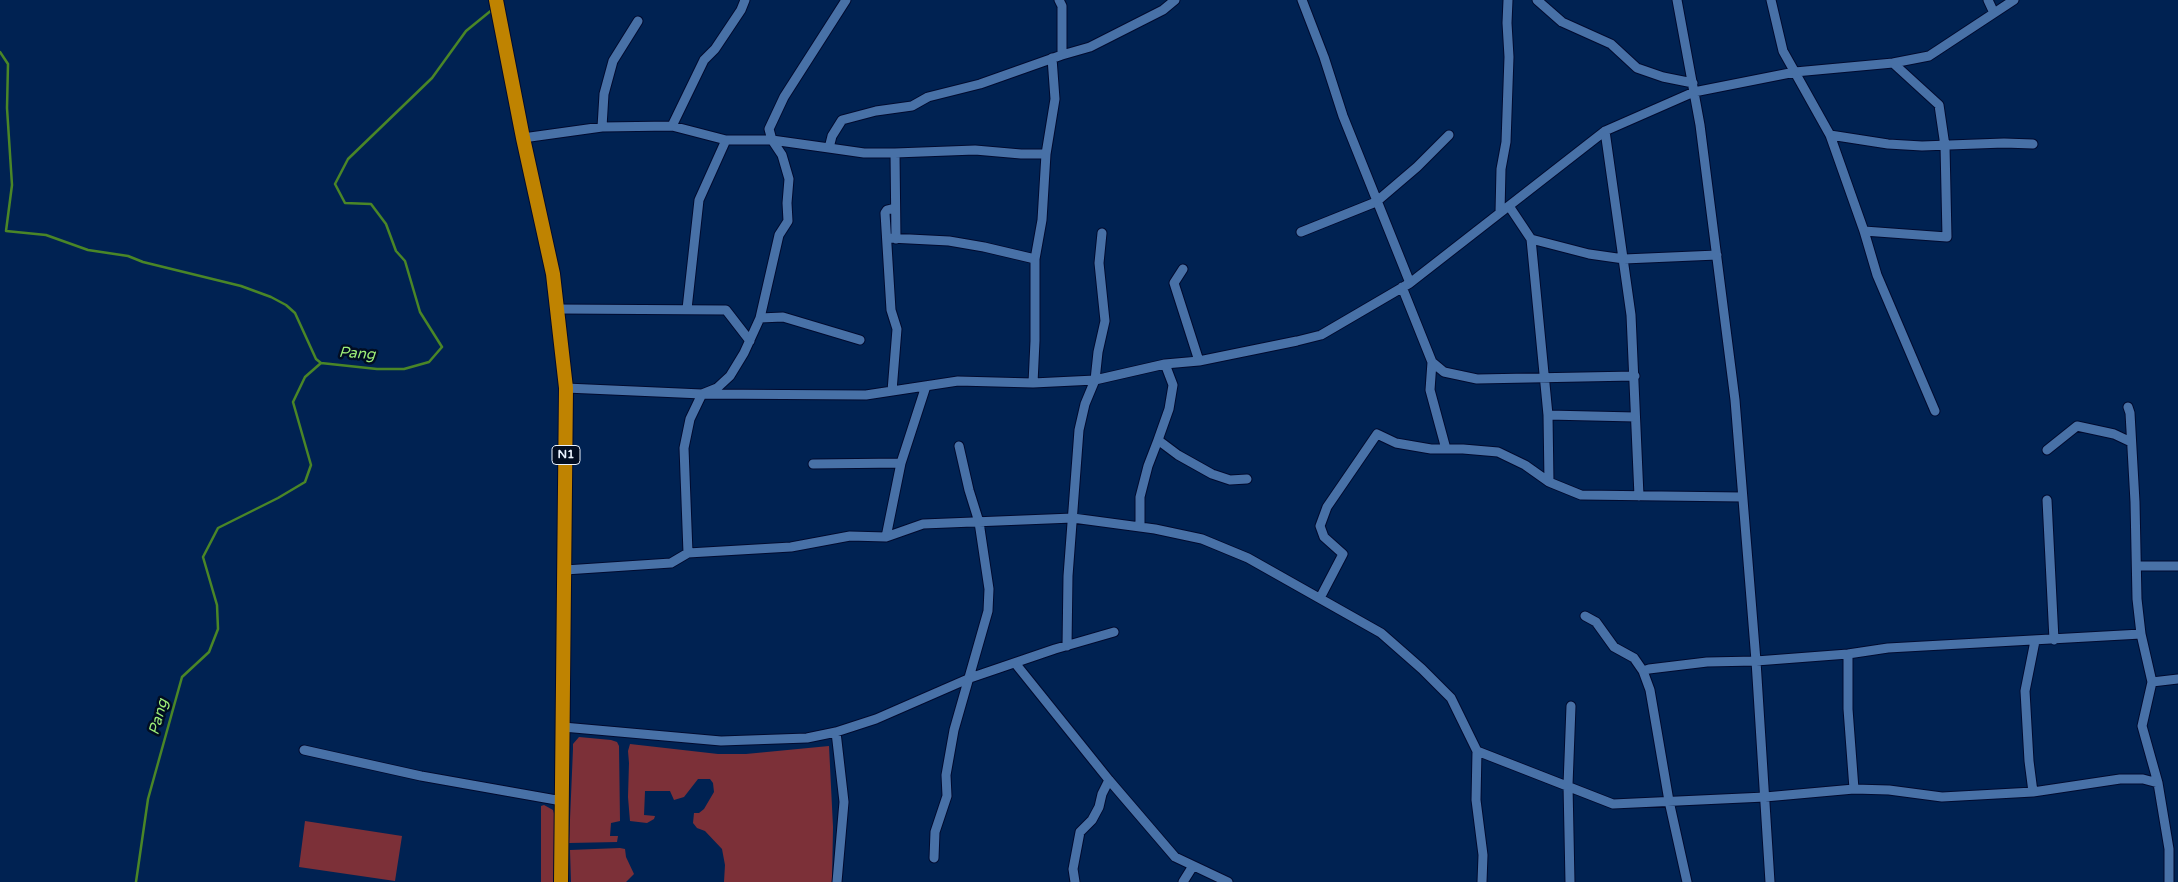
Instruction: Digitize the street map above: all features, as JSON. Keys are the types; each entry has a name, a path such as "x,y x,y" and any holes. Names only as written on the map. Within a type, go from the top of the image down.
{"highway":[{"name":"N1","path":"496,0 552,274 558,309 566,388 561,882"}],"street":[{"path":"672,126 704,60 715,49 741,10 745,0"},
{"path":"688,553 684,448 690,419 702,394 716,388 730,376 750,341 760,318 779,234 788,221 789,178 782,155 772,140 769,128 784,97 846,0"},
{"path":"1059,0 1062,6 1062,54"},
{"path":"829,148 832,136 842,120 876,111 912,106 928,97 980,84 1062,54 1090,47 1163,10 1175,0"},
{"path":"1302,0 1406,285 1432,362 1430,390 1446,449"},
{"path":"1500,212 1501,168 1506,142 1509,57 1508,0"},
{"path":"1538,0 1562,22 1611,44 1637,68 1694,88"},
{"path":"1678,0 1700,125 1735,400 1756,661 1770,882"},
{"path":"1771,0 1783,51 1830,135 1884,294 1911,351 1935,411"},
{"path":"1988,0 1994,13"},
{"path":"566,388 702,394 866,395 958,381 1033,383 1095,380 1165,364 1199,361 1321,335 1406,285 1605,131 1694,88 1795,72 1893,63 1929,56 2014,0"},
{"path":"602,127 604,94 613,61 638,21"},
{"path":"1033,383 1035,260 1042,220 1046,154 1055,100 1052,58"},
{"path":"1864,231 1947,237 1945,146 1939,105 1893,63"},
{"path":"523,138 602,127 672,126 726,140 772,140 864,153 975,150 1046,154"},
{"path":"1605,131 1624,259 1635,376 1639,496"},
{"path":"1301,232 1376,202 1417,167 1449,135"},
{"path":"1830,135 1888,144 1945,146 2004,143 2033,144"},
{"path":"687,309 699,200 726,140"},
{"path":"892,391 897,329 891,310 892,238 885,213 887,210 895,208 895,153"},
{"path":"1509,206 1531,239 1548,415 1549,482"},
{"path":"1067,646 1068,576 1079,430 1085,404 1095,380 1098,352 1105,321 1099,263 1102,233"},
{"path":"892,238 949,241 984,247 1035,260"},
{"path":"1531,239 1589,254 1624,259 1717,255"},
{"path":"1182,269 1174,283 1199,361"},
{"path":"558,309 726,310 750,341"},
{"path":"760,318 783,317 860,340"},
{"path":"1432,362 1444,372 1477,379 1635,376"},
{"path":"1140,527 1140,497 1148,466 1169,409 1173,385 1165,364"},
{"path":"886,536 901,463 926,386"},
{"path":"2128,407 2130,413 2141,634 2152,682 2142,726 2158,783 2169,849 2169,882"},
{"path":"1548,415 1635,417"},
{"path":"2047,450 2077,426 2114,434 2131,442"},
{"path":"1320,598 1343,554 1324,537 1320,526 1326,507 1376,434 1396,443 1431,449 1498,452 1525,465 1549,482 1581,495 1742,497"},
{"path":"1158,440 1178,455 1212,474 1230,480 1247,479"},
{"path":"934,858 935,832 947,796 946,775 954,730 988,611 989,589 979,522 958,446"},
{"path":"813,464 901,463"},
{"path":"2047,500 2054,640"},
{"path":"565,570 671,563 688,553 791,547 850,536 886,536 923,524 1073,518 1140,527 1202,539 1248,558 1381,633 1422,669 1451,698 1477,751 1476,800 1483,856 1482,882"},
{"path":"2137,566 2178,566"},
{"path":"1585,616 1596,622 1614,648 1634,658 1643,671 1650,690 1669,801 1687,882"},
{"path":"563,727 721,741 807,738 836,732 876,719 970,678 1114,632"},
{"path":"1643,671 1707,662 1756,661 1848,654 1888,648 2141,634"},
{"path":"2033,792 2029,761 2025,691 2035,641"},
{"path":"1848,654 1848,709 1854,789"},
{"path":"1015,663 1109,780 1175,857 1228,882"},
{"path":"2152,682 2178,679"},
{"path":"1570,882 1568,785 1571,706"},
{"path":"836,732 844,802 837,882"},
{"path":"304,750 421,776 562,801"},
{"path":"1477,751 1613,804 1765,797 1854,789 1889,790 1942,797 2033,792 2120,779 2143,779 2158,783"},
{"path":"1074,882 1073,869 1080,832 1092,820 1109,780"},
{"path":"1182,882 1193,866"}],"shaded area":[{"path":"579,737 611,740 617,742 619,746 620,821 611,823 610,836 618,836 617,842 569,843 573,744"},
{"path":"630,744 718,754 746,754 829,746 833,827 832,882 724,882 725,865 722,849 705,831 697,828 693,823 694,813 699,813 704,809 714,792 713,783 710,779 698,779 684,797 674,800 670,791 645,791 644,815 655,816 654,819 647,823 630,821 628,751"},
{"path":"544,805 553,810 555,817 556,882 541,882 541,806"},
{"path":"305,821 402,836 395,881 299,867"},
{"path":"625,849 626,857 634,874 626,882 571,882 570,850"}],"waterway":[{"name":"Pang","path":"136,882 148,799 182,677 209,652 218,629 217,605 203,557 218,528 278,498 305,482 311,465 293,402 305,377 321,363 377,369 404,369 429,362 442,347 420,312 405,261 396,251 386,224 371,204 345,203 335,184 348,159 432,78 466,31 493,9"},
{"path":"0,52 8,64 7,108 12,185 6,231 46,235 88,250 128,256 143,262 241,286 271,297 286,305 295,313 316,359 321,363"}]}
